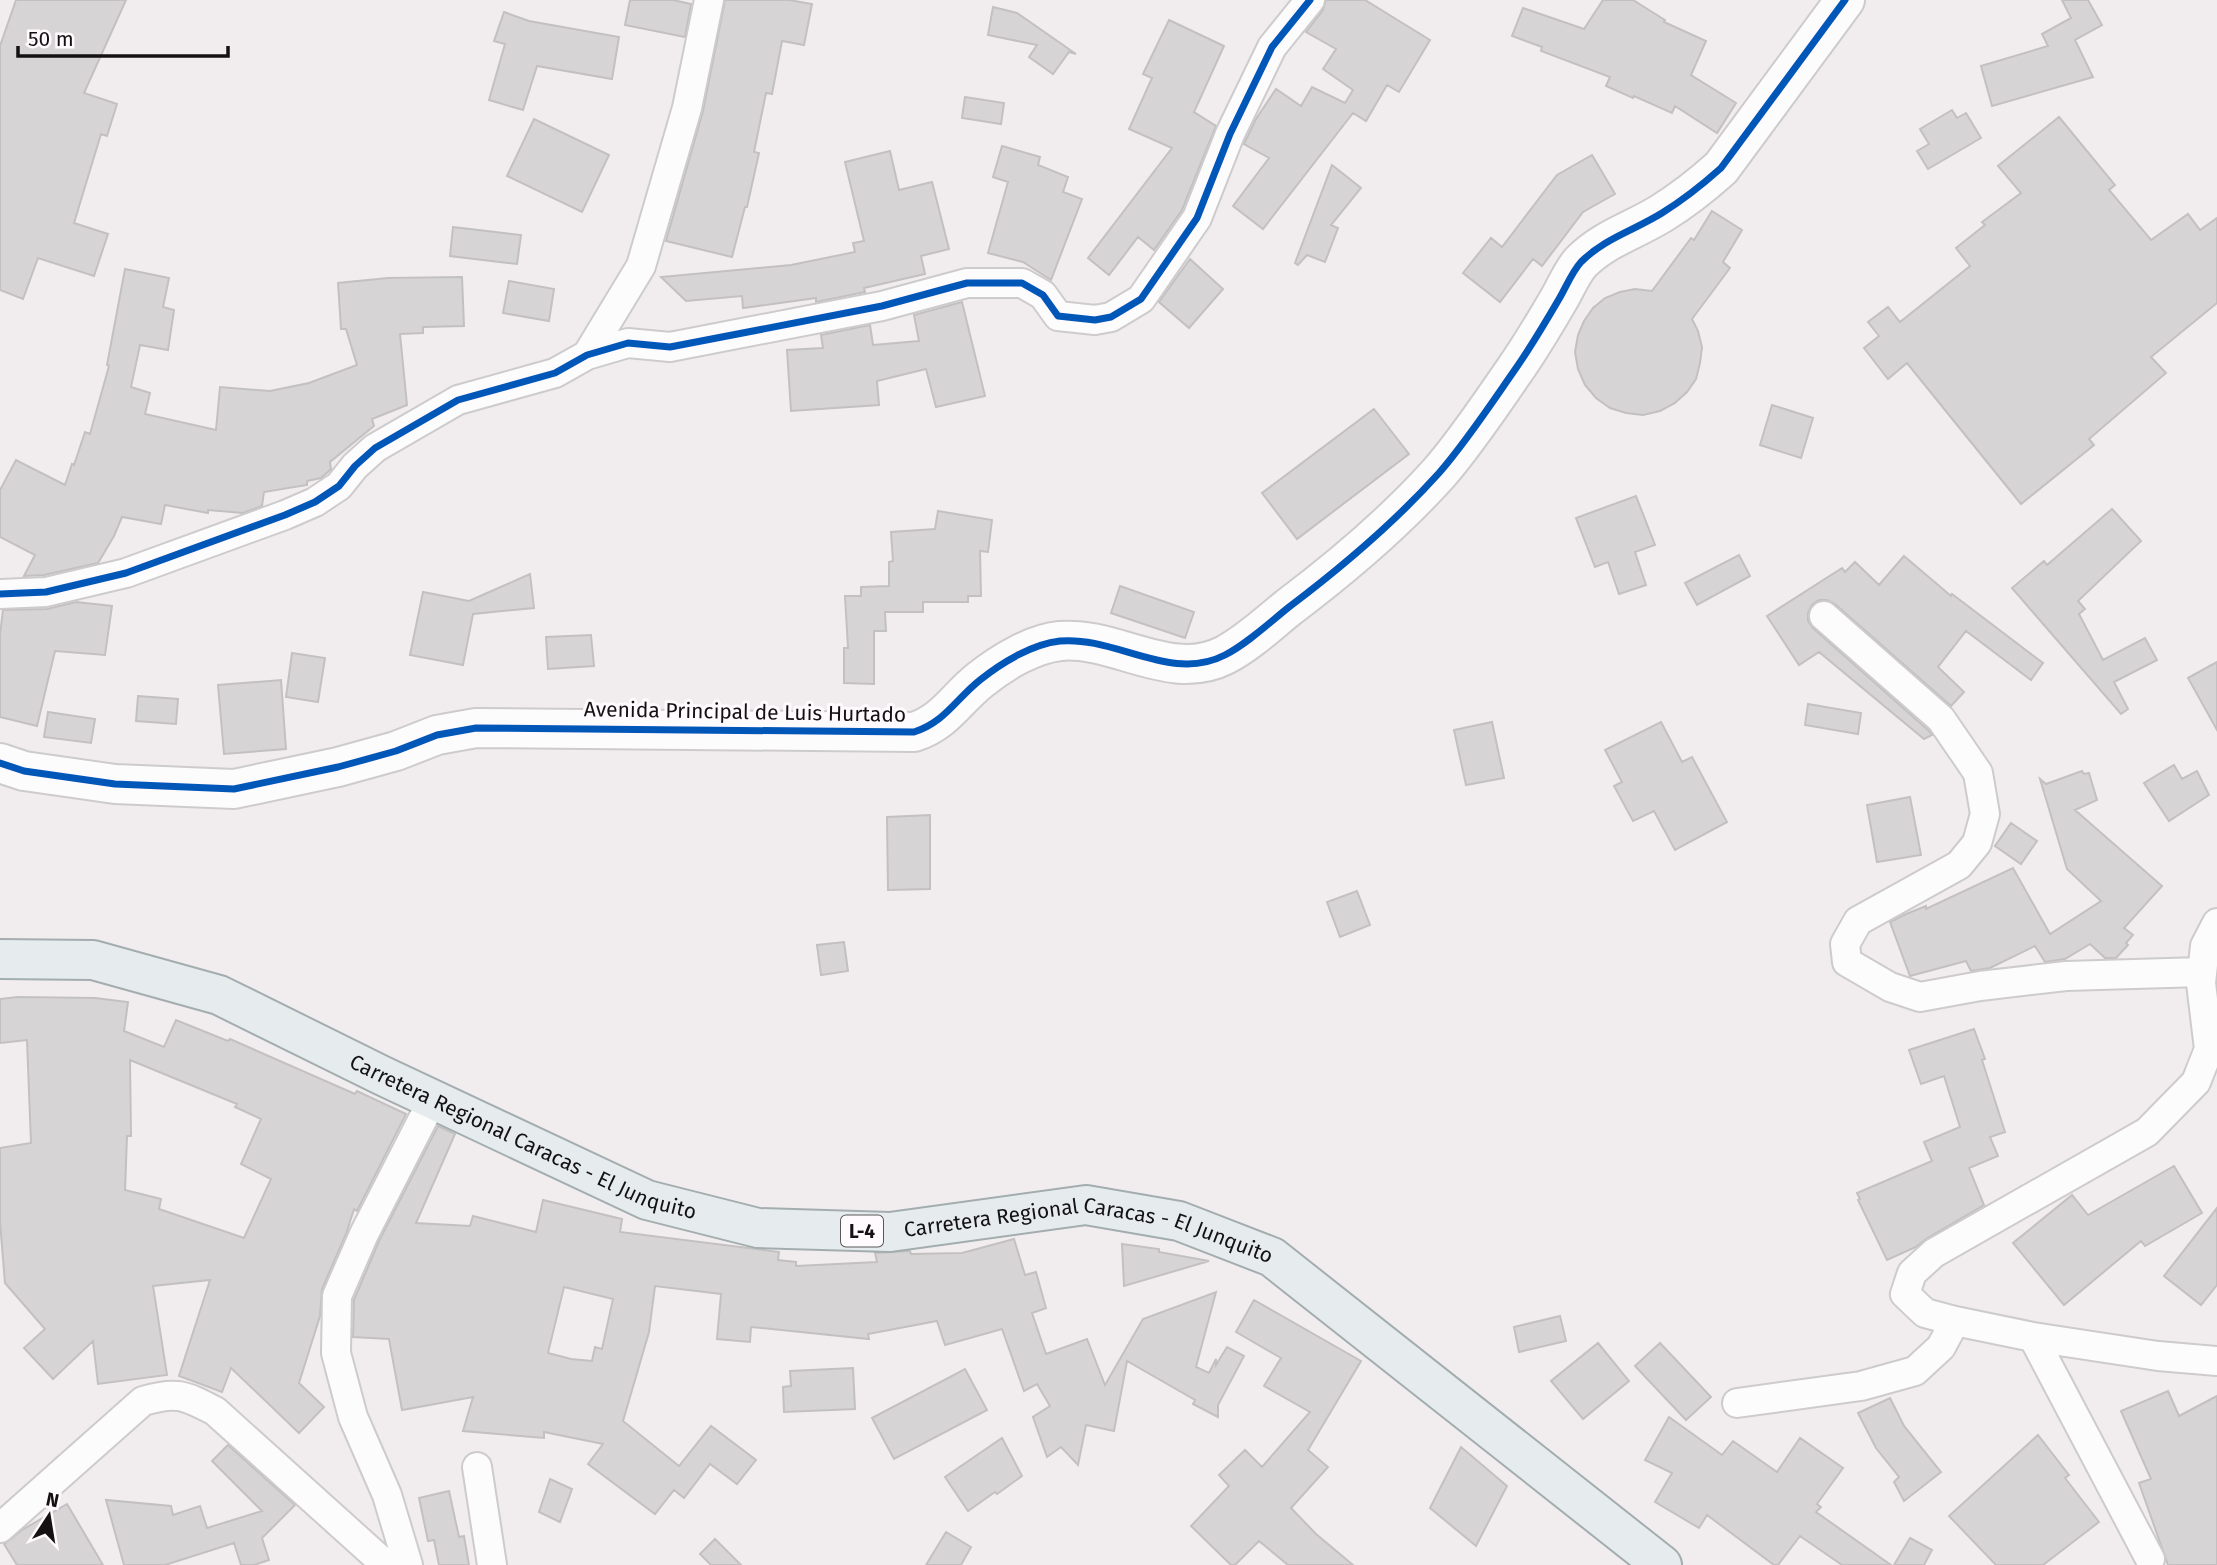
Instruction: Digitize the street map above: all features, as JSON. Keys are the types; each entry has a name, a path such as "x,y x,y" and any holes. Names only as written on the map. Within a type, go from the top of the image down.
{"main road":[{"name":"Carretera Regional Caracas - El Junquito","path":"0,960 93,960 219,995 647,1200 758,1228 890,1232 1086,1205 1179,1221 1272,1257 1662,1565"}],"street":[{"path":"587,355 641,266 687,108 709,0"},
{"path":"0,594 46,592 126,573 285,515 315,502 339,486 355,466 375,448 457,400 555,373 587,355 628,343 670,347 882,306 967,282 1022,283 1043,295 1058,316 1095,320 1111,317 1141,299 1197,218 1230,134 1272,47 1310,0"},
{"name":"Avenida Principal de Luis Hurtado","path":"0,763 24,771 115,783 234,789 338,767 396,751 437,735 476,728 915,732 930,727 979,681 1005,663 1034,648 1060,641 1087,643 1171,663 1198,664 1225,655 1312,590 1405,508 1440,471 1516,369 1579,264 1611,238 1634,229 1695,191 1721,168 1845,0"},
{"path":"1824,617 1941,719 1978,773 1984,814 1977,843 1959,865 1858,921 1845,944 1847,962 1890,987 1920,997 2066,975 2202,972"},
{"path":"2217,923 2205,946 2200,983 2209,1049 2196,1082 2147,1132 1934,1253 1912,1273 1905,1294 1925,1313 1955,1321 2033,1337 2158,1356 2217,1361"},
{"path":"408,1565 387,1495 350,1405 336,1353 337,1296 364,1234 433,1099"},
{"path":"1737,1403 1861,1386 1915,1371 1941,1347 1955,1321"},
{"path":"2033,1337 2150,1559"},
{"path":"0,1528 143,1401 167,1394 189,1397 215,1411 386,1565"},
{"path":"477,1467 492,1565"}],"building":[{"path":"16,0 126,0 84,93 117,104 107,136 101,134 74,223 108,234 94,276 38,258 23,299 0,290 0,46"},
{"path":"630,0 673,0 691,4 685,37 625,25"},
{"path":"725,0 789,0 812,4 804,45 782,41 772,94 766,93 754,152 759,153 732,257 666,241 703,111"},
{"path":"1326,0 1365,0 1430,40 1399,92 1387,85 1366,121 1353,113 1263,229 1233,206 1269,158 1244,144 1256,119 1276,89 1301,106 1312,87 1345,103 1353,90 1323,69 1336,49 1306,32 1323,10"},
{"path":"1603,0 1633,0 1665,20 1664,22 1706,41 1691,75 1736,103 1717,133 1675,106 1672,113 1634,96 1633,98 1606,86 1610,77 1541,51 1542,47 1512,36 1523,8 1584,29"},
{"path":"2062,0 2088,0 2102,25 2075,40 2093,77 1992,106 1981,66 2048,46 2042,34 2071,18"},
{"path":"993,7 1017,13 1076,54 1069,52 1053,74 1029,57 1037,45 988,35"},
{"path":"504,12 529,21 619,37 612,79 537,66 523,110 489,100 505,44 494,41"},
{"path":"1169,20 1224,46 1194,112 1216,126 1182,210 1154,250 1138,237 1109,275 1088,258 1172,148 1129,129 1152,78 1143,74"},
{"path":"965,97 1004,103 1001,124 962,118"},
{"path":"1952,110 1957,118 1966,113 1981,138 1928,169 1917,151 1929,144 1920,129"},
{"path":"2059,117 2115,185 2109,190 2151,240 2188,214 2200,230 2217,218 2217,303 2151,357 2166,373 2089,439 2094,445 2021,504 1907,363 1888,379 1864,348 1879,336 1868,322 1888,307 1900,322 1970,266 1956,248 1985,225 1982,222 2021,193 1998,166"},
{"path":"534,119 609,155 582,212 507,176"},
{"path":"1002,146 1040,157 1038,165 1068,177 1063,192 1082,199 1051,280 1023,262 988,253 1008,182 993,177"},
{"path":"890,151 899,190 932,182 949,249 921,256 925,274 864,288 865,292 816,302 816,298 743,308 742,296 686,301 661,277 791,265 855,252 853,243 864,241 845,162"},
{"path":"1592,155 1615,194 1583,212 1542,266 1533,259 1500,302 1463,273 1491,238 1502,247 1557,175"},
{"path":"1332,165 1361,188 1331,225 1338,228 1325,262 1307,255 1298,265 1295,263"},
{"path":"1712,211 1742,230 1723,262 1730,268 1692,319 1702,347 1696,379 1675,403 1660,411 1643,415 1610,408 1596,398 1585,385 1578,369 1575,352 1584,321 1593,308 1605,298 1635,289 1652,291 1691,238 1694,240"},
{"path":"453,227 521,235 517,264 450,256"},
{"path":"1190,259 1223,289 1189,328 1159,302"},
{"path":"125,269 169,278 163,307 174,310 168,350 140,345 131,387 150,393 145,414 216,430 220,387 270,391 309,383 357,365 346,329 341,329 338,283 388,278 462,277 464,326 423,327 423,333 400,334 407,405 372,419 374,426 330,462 331,469 321,478 307,481 307,485 264,492 262,506 243,513 208,510 208,513 165,505 161,524 122,517 98,563 44,575 24,576 35,555 0,537 0,490 16,460 65,485 85,432 90,434 109,366 107,365"},
{"path":"509,281 554,289 549,321 503,313"},
{"path":"962,302 985,396 936,407 926,369 877,381 879,405 791,411 787,350 823,348 821,335 870,325 873,345 919,341 914,315"},
{"path":"1772,405 1813,418 1801,458 1760,445"},
{"path":"1374,409 1409,454 1297,539 1262,493"},
{"path":"1636,496 1655,545 1635,552 1646,585 1619,594 1608,562 1595,567 1576,518"},
{"path":"2112,509 2141,541 2078,601 2085,609 2079,614 2103,660 2145,638 2157,660 2114,682 2128,709 2121,714 2012,588 2044,561 2047,565"},
{"path":"938,511 992,520 988,552 980,551 981,596 968,596 968,602 923,602 923,612 885,612 886,631 874,631 874,684 844,683 844,648 848,648 845,596 861,596 861,587 889,586 889,562 893,561 891,532 935,529"},
{"path":"1739,555 1750,576 1697,605 1685,583"},
{"path":"1904,556 1951,596 1952,594 2043,663 2031,680 1966,631 1938,667 1964,692 1951,706 1835,604 1819,600 1812,605 1808,621 1813,628 1928,730 1932,735 1924,739 1819,652 1799,665 1767,616 1842,568 1845,572 1855,562 1879,585"},
{"path":"530,574 534,608 473,614 463,665 410,655 423,592 469,601"},
{"path":"1120,586 1194,612 1185,638 1111,613"},
{"path":"76,602 112,606 105,655 55,651 37,726 0,717 0,635 3,610 47,609"},
{"path":"591,635 594,666 548,669 546,637"},
{"path":"292,653 325,658 318,702 286,697"},
{"path":"2217,662 2217,730 2188,678"},
{"path":"281,680 286,749 224,754 218,685"},
{"path":"138,696 178,699 176,724 136,721"},
{"path":"1808,704 1861,713 1858,734 1805,725"},
{"path":"48,712 95,719 91,743 44,737"},
{"path":"1492,722 1504,778 1466,785 1454,730"},
{"path":"1661,722 1682,762 1692,757 1727,822 1675,850 1654,811 1633,821 1614,786 1622,782 1605,750"},
{"path":"2174,765 2182,779 2197,771 2209,795 2169,821 2144,783"},
{"path":"2082,771 2084,774 2089,773 2097,800 2075,810 2162,886 2124,928 2133,935 2126,943 2128,945 2116,958 2105,958 2090,944 2065,959 2045,962 2035,946 1990,968 1971,971 1966,961 1910,976 1890,922 1926,906 1926,909 2013,868 2050,934 2101,901 2067,869 2040,779 2046,784"},
{"path":"1910,797 1921,855 1877,862 1867,805"},
{"path":"930,815 930,889 888,890 887,817"},
{"path":"2011,823 2037,841 2021,864 1995,846"},
{"path":"1357,891 1370,925 1340,937 1327,902"},
{"path":"844,942 848,971 821,975 817,945"},
{"path":"95,998 128,1002 124,1031 164,1047 176,1020 228,1041 230,1039 406,1114 357,1211 354,1209 322,1289 320,1316 299,1383 324,1407 299,1433 231,1368 222,1392 179,1376 210,1280 153,1286 167,1375 98,1384 93,1341 53,1379 24,1348 45,1329 5,1283 0,1222 0,1148 31,1143 27,1040 0,1043 0,999","holes":["130,1060 237,1104 235,1107 261,1119 241,1164 271,1179 244,1238 159,1209 161,1199 125,1190 127,1136 131,1136"]},
{"path":"1974,1029 2005,1132 1990,1137 1998,1156 1969,1168 1984,1205 1916,1247 1887,1260 1857,1193 1932,1161 1924,1142 1960,1127 1944,1076 1921,1084 1909,1050"},
{"path":"438,1126 455,1134 416,1223 470,1226 473,1216 536,1232 543,1200 622,1219 620,1232 779,1252 778,1260 796,1262 796,1266 877,1262 875,1253 962,1253 1014,1239 1025,1275 1036,1272 1046,1308 1032,1313 1046,1354 1087,1339 1105,1385 1143,1319 1216,1292 1196,1367 1209,1373 1216,1359 1216,1365 1227,1347 1244,1356 1218,1405 1218,1417 1193,1404 1195,1400 1127,1361 1114,1431 1086,1425 1078,1465 1061,1447 1047,1457 1033,1417 1050,1406 1037,1384 1024,1391 1002,1329 945,1345 937,1321 868,1334 869,1339 751,1327 750,1342 717,1339 721,1294 655,1286 649,1332 623,1421 679,1466 711,1426 756,1460 737,1484 710,1464 684,1498 674,1490 655,1514 588,1464 603,1444 544,1432 544,1438 463,1431 473,1397 402,1410 389,1339 353,1337 354,1300 379,1241","holes":["564,1287 613,1299 602,1349 595,1347 592,1361 548,1353"]},
{"path":"2174,1166 2202,1213 2145,1246 2141,1241 2064,1305 2013,1243 2072,1195 2088,1215"},
{"path":"2217,1208 2217,1285 2201,1305 2164,1276"},
{"path":"1122,1244 1159,1249 1159,1252 1209,1261 1124,1286"},
{"path":"1254,1300 1361,1361 1308,1450 1328,1467 1291,1508 1316,1534 1353,1565 1288,1565 1259,1541 1235,1565 1231,1565 1191,1526 1229,1486 1219,1475 1245,1450 1262,1467 1310,1412 1264,1386 1281,1358 1236,1332"},
{"path":"1560,1316 1566,1341 1519,1352 1514,1327"},
{"path":"1598,1343 1629,1381 1583,1419 1551,1381"},
{"path":"1660,1343 1711,1397 1686,1420 1635,1366"},
{"path":"853,1368 855,1409 784,1412 783,1387 791,1386 790,1371"},
{"path":"965,1369 987,1410 894,1459 872,1418"},
{"path":"2168,1391 2179,1416 2217,1396 2217,1565 2168,1565 2139,1483 2151,1479 2121,1411"},
{"path":"1890,1398 1904,1426 1941,1472 1904,1501 1894,1482 1899,1477 1876,1448 1858,1413"},
{"path":"1669,1417 1722,1455 1733,1441 1777,1472 1800,1438 1843,1468 1817,1504 1821,1507 1816,1512 1891,1565 1842,1565 1800,1536 1778,1565 1774,1565 1707,1515 1699,1528 1655,1502 1672,1473 1645,1460"},
{"path":"2038,1435 2069,1475 2065,1478 2099,1522 2043,1565 1996,1565 1949,1516"},
{"path":"1002,1438 1022,1476 968,1511 945,1477"},
{"path":"228,1445 295,1505 262,1538 269,1560 254,1565 241,1565 234,1543 165,1565 124,1565 106,1500 171,1506 173,1515 200,1506 207,1528 262,1511 212,1461"},
{"path":"1461,1447 1507,1486 1476,1546 1430,1508"},
{"path":"550,1479 572,1489 560,1522 539,1512"},
{"path":"449,1491 459,1537 464,1536 469,1565 439,1565 434,1540 428,1541 419,1498"},
{"path":"67,1504 103,1565 17,1565 4,1544 22,1530"},
{"path":"946,1532 971,1547 961,1565 926,1565"},
{"path":"1910,1538 1932,1550 1924,1565 1894,1565"},
{"path":"715,1539 741,1565 711,1565 700,1554"}],"cycle path":[{"path":"0,594 46,592 126,573 285,515 315,502 339,486 355,466 375,448 458,400 555,373 587,355 628,343 670,347 882,306 967,283 1022,283 1043,295 1058,316 1095,320 1111,317 1141,299 1197,218 1230,134 1272,47 1310,0"},
{"path":"0,763 24,771 115,784 234,789 338,767 396,751 437,735 476,728 914,732 942,716 997,667 1017,655 1049,643 1081,641 1164,662 1184,664 1205,662 1225,655 1250,639 1348,560 1422,491 1459,449 1496,396 1532,344 1581,262 1610,241 1670,208 1721,168 1845,0"}]}
